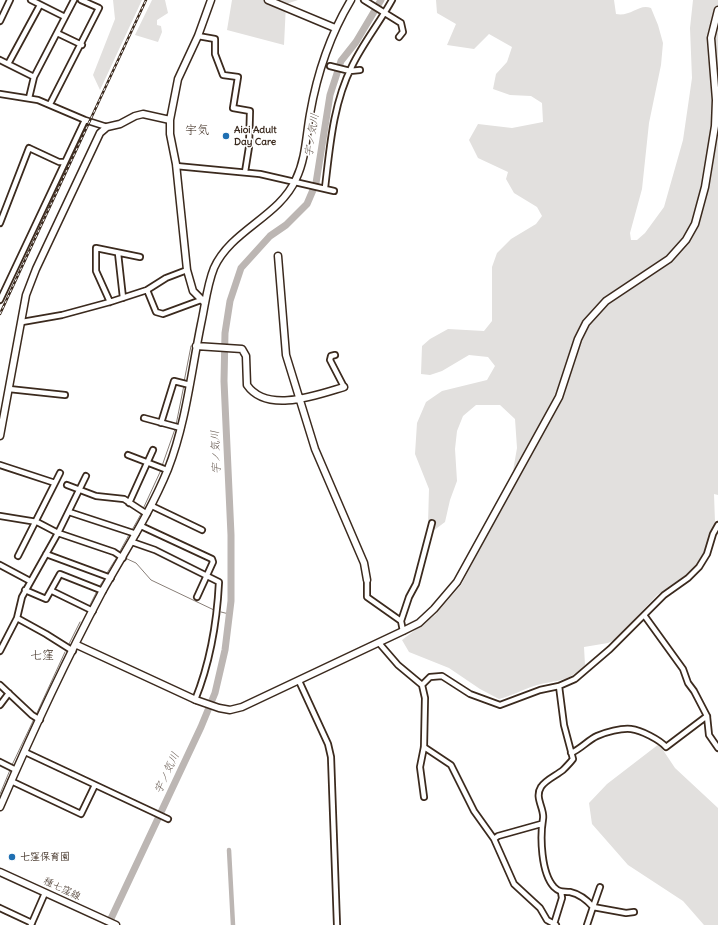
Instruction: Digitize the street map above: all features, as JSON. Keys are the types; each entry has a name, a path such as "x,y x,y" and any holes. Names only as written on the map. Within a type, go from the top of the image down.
{"street":[{"path":"0,21 10,0"},
{"path":"31,0 65,17"},
{"path":"29,98 34,77 74,0"},
{"path":"50,104 82,44 99,8 81,0"},
{"path":"203,301 193,291 187,270 176,166 170,134 170,120 178,79 198,36 211,0"},
{"path":"268,0 335,28"},
{"path":"0,807 73,651 103,591 152,506 167,470 181,428 190,385 203,301 219,258 240,235 275,207 295,182 304,156 314,93 335,28 351,0"},
{"path":"364,0 401,23 403,32 399,38"},
{"path":"324,188 336,107 349,70 392,0"},
{"path":"8,64 40,5"},
{"path":"76,645 196,700 230,710 242,707 379,643 419,623 429,614 457,582 559,398 578,339 586,323 606,301 669,259 686,240 695,224 703,193 715,126 716,100 711,38 718,10"},
{"path":"57,33 82,44"},
{"path":"198,36 215,39 215,54 222,75 238,77 233,108 250,112 249,147 245,172"},
{"path":"0,60 34,77"},
{"path":"330,66 349,70 360,70"},
{"path":"0,94 29,98 50,104 85,120 107,127"},
{"path":"0,436 26,295 36,269 100,133 107,127 120,124 135,116 143,114 170,120"},
{"path":"0,300 85,120"},
{"path":"0,223 29,148 58,162 64,162"},
{"path":"176,166 245,172 307,184 334,191"},
{"path":"110,302 96,271 96,248 140,257"},
{"path":"118,253 123,298"},
{"path":"278,256 286,355 315,449 364,563 367,580 366,593 369,600 401,621"},
{"path":"22,322 62,315 123,298 147,290 166,278 187,270"},
{"path":"147,290 156,312 163,314 203,301"},
{"path":"196,346 242,349 245,354 245,381 249,389 255,394 266,399 299,400 344,387 330,360 331,356 335,355"},
{"path":"161,423 174,381 190,385"},
{"path":"9,389 64,395"},
{"path":"144,418 181,428"},
{"path":"129,503 153,450"},
{"path":"128,455 167,470"},
{"path":"0,465 55,483"},
{"path":"18,556 37,522 60,473"},
{"path":"0,651 17,618 25,590 58,533 86,476"},
{"path":"67,485 79,491 96,496 124,499 147,514"},
{"path":"152,506 202,530"},
{"path":"69,512 136,534"},
{"path":"0,516 37,522 58,533 114,552 123,558"},
{"path":"403,631 401,621 409,596 416,584 432,523"},
{"path":"422,685 430,677 442,676 470,694 500,705 540,690 559,686 581,674 610,649 664,595 688,578 707,554 712,534 718,525"},
{"path":"141,526 212,559 213,562 197,597"},
{"path":"132,542 155,550 219,582 218,610 206,666 196,700"},
{"path":"46,554 111,578"},
{"path":"0,566 30,581"},
{"path":"25,590 46,600 60,574 103,591"},
{"path":"52,591 93,611"},
{"path":"644,615 683,669 688,683 694,691 707,716 709,735 718,748"},
{"path":"17,618 73,651"},
{"path":"379,643 398,665 422,685 425,698 424,747 420,767 424,797"},
{"path":"299,681 327,742 331,756 337,925"},
{"path":"0,685 32,715 40,720"},
{"path":"559,686 564,725 573,759 563,770 541,787 538,798 544,819 541,824 542,854 546,874 554,888 561,892 569,892 579,895 593,906 626,913 634,912"},
{"path":"0,705 9,693"},
{"path":"571,752 578,750 596,737 611,732 631,729 660,740 666,747 707,716"},
{"path":"424,747 451,765 474,811 494,839 514,884 540,908 547,920 555,924 562,898 561,892"},
{"path":"25,752 168,819"},
{"path":"0,762 16,770"},
{"path":"11,781 81,814 95,786"},
{"path":"494,839 498,836 541,824"},
{"name":"種七窪線","path":"0,872 116,925"},
{"path":"587,925 600,886"},
{"path":"0,908 31,924 45,893"}],"shaded area":[{"path":"113,0 142,0 100,90 93,75 115,19"},
{"path":"152,0 165,0 168,13 157,20 157,25 161,26 162,32 158,42 135,35"},
{"path":"232,0 298,0 286,4 284,45 227,30"},
{"path":"436,0 614,0 616,14 626,14 643,7 651,8 663,43 661,65 649,123 642,189 630,233 631,240 637,240 645,233 664,207 683,140 692,78 690,28 693,0 718,0 718,495 714,494 715,522 706,551 697,564 687,574 657,595 616,639 608,643 584,647 585,665 578,671 567,678 534,686 499,699 480,689 449,668 409,652 402,640 435,615 461,585 509,494 517,448 515,419 500,405 476,405 463,416 457,431 455,449 457,481 450,500 445,522 433,531 428,524 429,489 415,454 417,423 426,402 442,391 487,380 495,366 488,357 469,355 442,371 430,375 421,374 422,346 430,339 448,329 484,331 492,321 492,267 497,253 511,239 536,224 542,216 537,207 514,193 506,179 508,172 478,158 469,140 478,124 512,128 543,122 542,103 531,96 510,95 493,89 496,74 507,62 512,47 489,34 474,49 447,45 456,24 437,13"},
{"path":"659,744 675,768 718,808 718,925 704,925 683,901 628,865 592,824 589,803 607,784"}],"waterway":[{"name":"宇ノ気川","path":"108,925 201,727 215,693 225,650 231,601 231,535 224,381 225,333 230,301 241,268 270,236 286,225 307,204 316,183 330,95 341,61 356,42 381,0"},
{"path":"184,382 191,346"},
{"path":"176,425 184,385"},
{"path":"162,466 175,429"},
{"path":"143,509 161,470"},
{"path":"132,530 141,514"},
{"path":"119,553 130,533"},
{"path":"107,573 117,557"},
{"path":"125,558 136,563 151,580 214,610"},
{"path":"99,587 105,578"},
{"path":"90,605 97,591"},
{"path":"221,612 229,614"},
{"path":"68,646 80,622"},
{"path":"36,715 65,652"},
{"path":"12,765 34,719"},
{"path":"0,794 10,770"},
{"path":"229,850 233,925"}],"railway":[{"path":"0,314 146,0"}],"place":[{"name":"Aioi Adult Day Care","path":"226,136"},
{"name":"七窪保育園","path":"12,857"}],"district":[{"name":"宇気","path":"197,131"},
{"name":"七窪","path":"42,656"}]}
